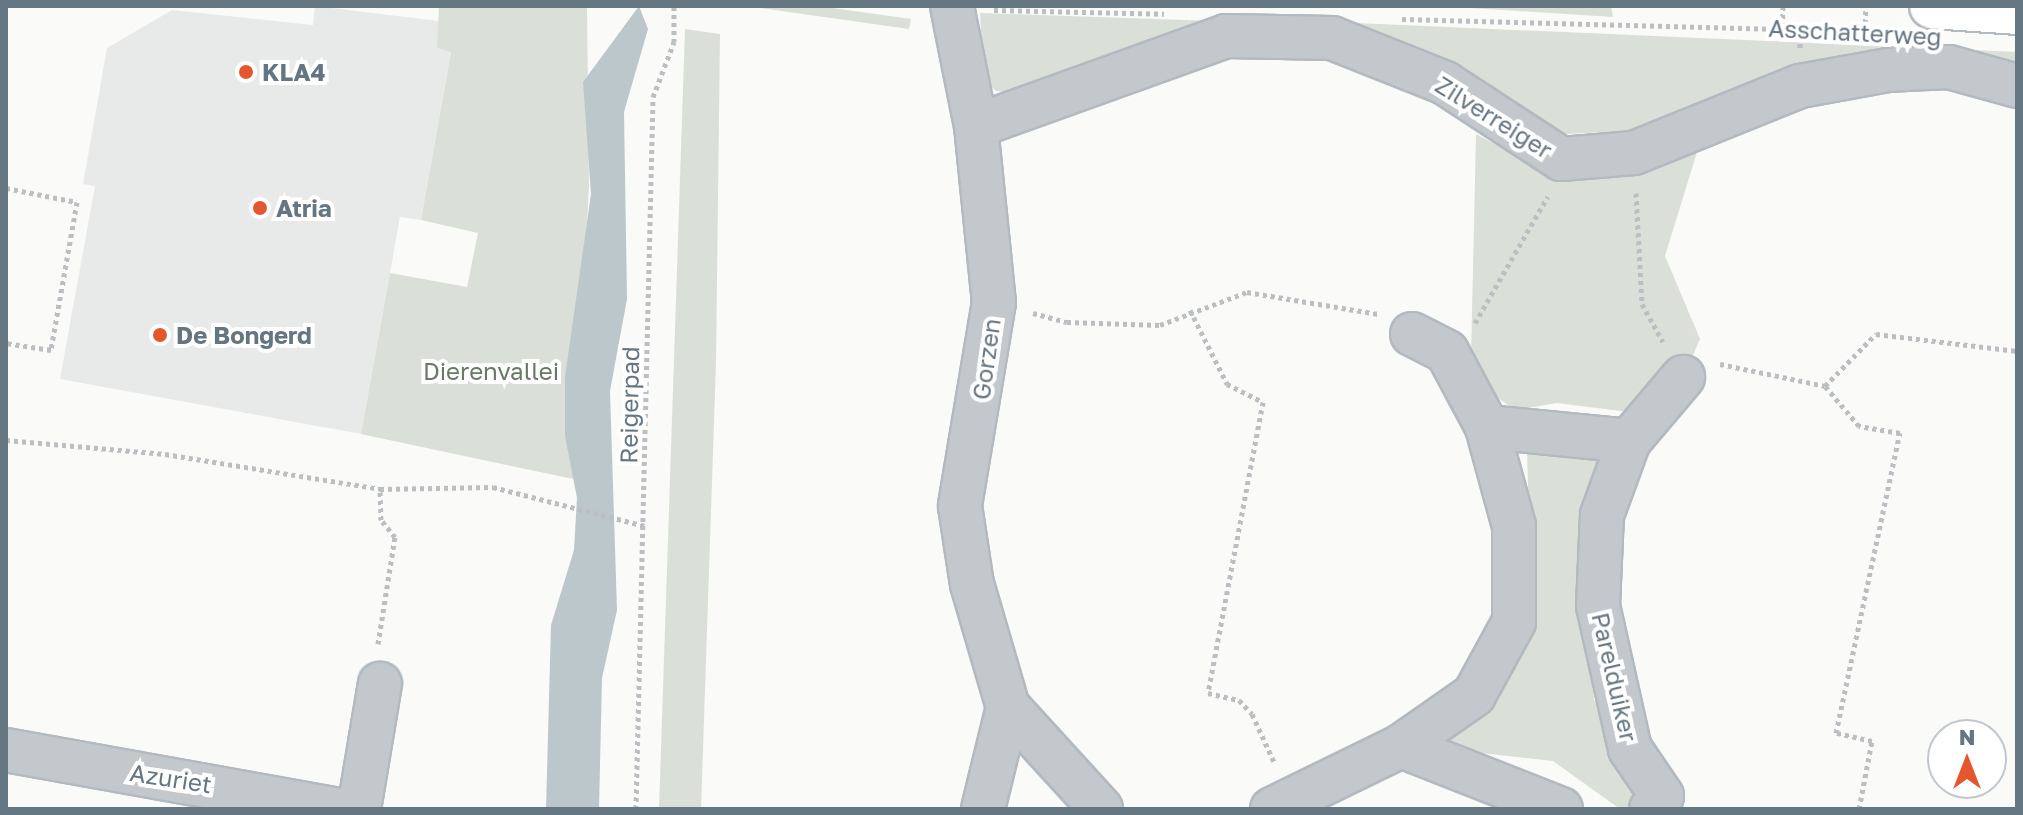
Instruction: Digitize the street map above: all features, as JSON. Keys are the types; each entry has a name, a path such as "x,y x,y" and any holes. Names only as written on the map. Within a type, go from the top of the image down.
{"street":[{"name":"Asschatterweg","path":"1932,6 2017,12"},
{"name":"Gorzen","path":"952,8 976,126 994,302 960,506 972,584 1008,707 1101,809"},
{"name":"Zilverreiger","path":"976,126 1226,36 1332,38 1445,83 1561,159 1634,153 1800,86 1888,70 1949,67 2017,86"},
{"path":"1281,805 1401,746 1474,695 1514,622 1514,526 1487,427 1430,343"},
{"name":"Parelduiker","path":"1667,805 1630,749 1598,606 1602,515 1629,441 1683,377"},
{"path":"1487,427 1629,441"},
{"name":"Azuriet","path":"6,750 347,808 380,684"},
{"path":"983,809 1008,707"},
{"path":"1401,746 1561,809"}],"path":[{"name":"Reigerpad","path":"636,809 653,97 674,42 674,6"},
{"path":"1782,28 1783,6"},
{"path":"1865,31 1866,6"},
{"path":"952,8 1175,14"},
{"name":"Asschatterweg","path":"1383,19 1880,32"},
{"path":"1634,153 1642,304 1683,377 1698,359 1825,386 1859,426 1900,433 1836,733 1872,741 1859,809"},
{"path":"994,302 1067,322 1160,325 1190,310 1247,292 1389,316 1430,343 1474,324 1561,159"},
{"path":"6,188 77,202 51,350 6,343"},
{"path":"1190,310 1227,384 1263,402 1208,693 1239,700 1252,714 1281,805"},
{"path":"1825,386 1876,334 2017,351"},
{"path":"6,440 165,454 380,489 493,487 645,526"},
{"path":"380,489 381,520 395,537 375,661 380,684"}],"shaded area":[{"path":"315,6 439,21 437,48 451,51 421,220 400,217 361,434 60,379 95,186 83,184 107,48 172,10 313,25"},
{"path":"639,6 648,29 624,112 627,299 610,391 617,610 602,678 599,809 546,809 551,625 574,550 577,498 565,436 565,377 591,194 583,82"}],"green space":[{"name":"Dierenvallei","path":"439,6 587,6 589,186 573,479 361,434 390,273 467,287 478,233 421,220 451,52 437,48"},
{"path":"818,6 911,19 909,29 760,8"},
{"path":"1440,6 1611,6 1613,17"},
{"path":"980,13 1214,21 1025,94 996,91 984,80"},
{"path":"1356,23 2017,52 2017,70 2007,66 1662,129 1567,134 1540,130 1442,61"},
{"path":"685,29 720,34 716,362 701,809 659,809"},
{"path":"1476,134 1527,161 1647,167 1697,152 1665,256 1700,339 1689,364 1629,412 1557,403 1515,410 1487,390 1471,359"},
{"path":"1527,451 1604,458 1586,634 1594,699 1643,809 1620,809 1553,761 1435,748 1513,672 1532,613"}],"place":[{"name":"KLA4","path":"246,72"},
{"name":"Atria","path":"260,208"},
{"name":"De Bongerd","path":"160,335"}]}
